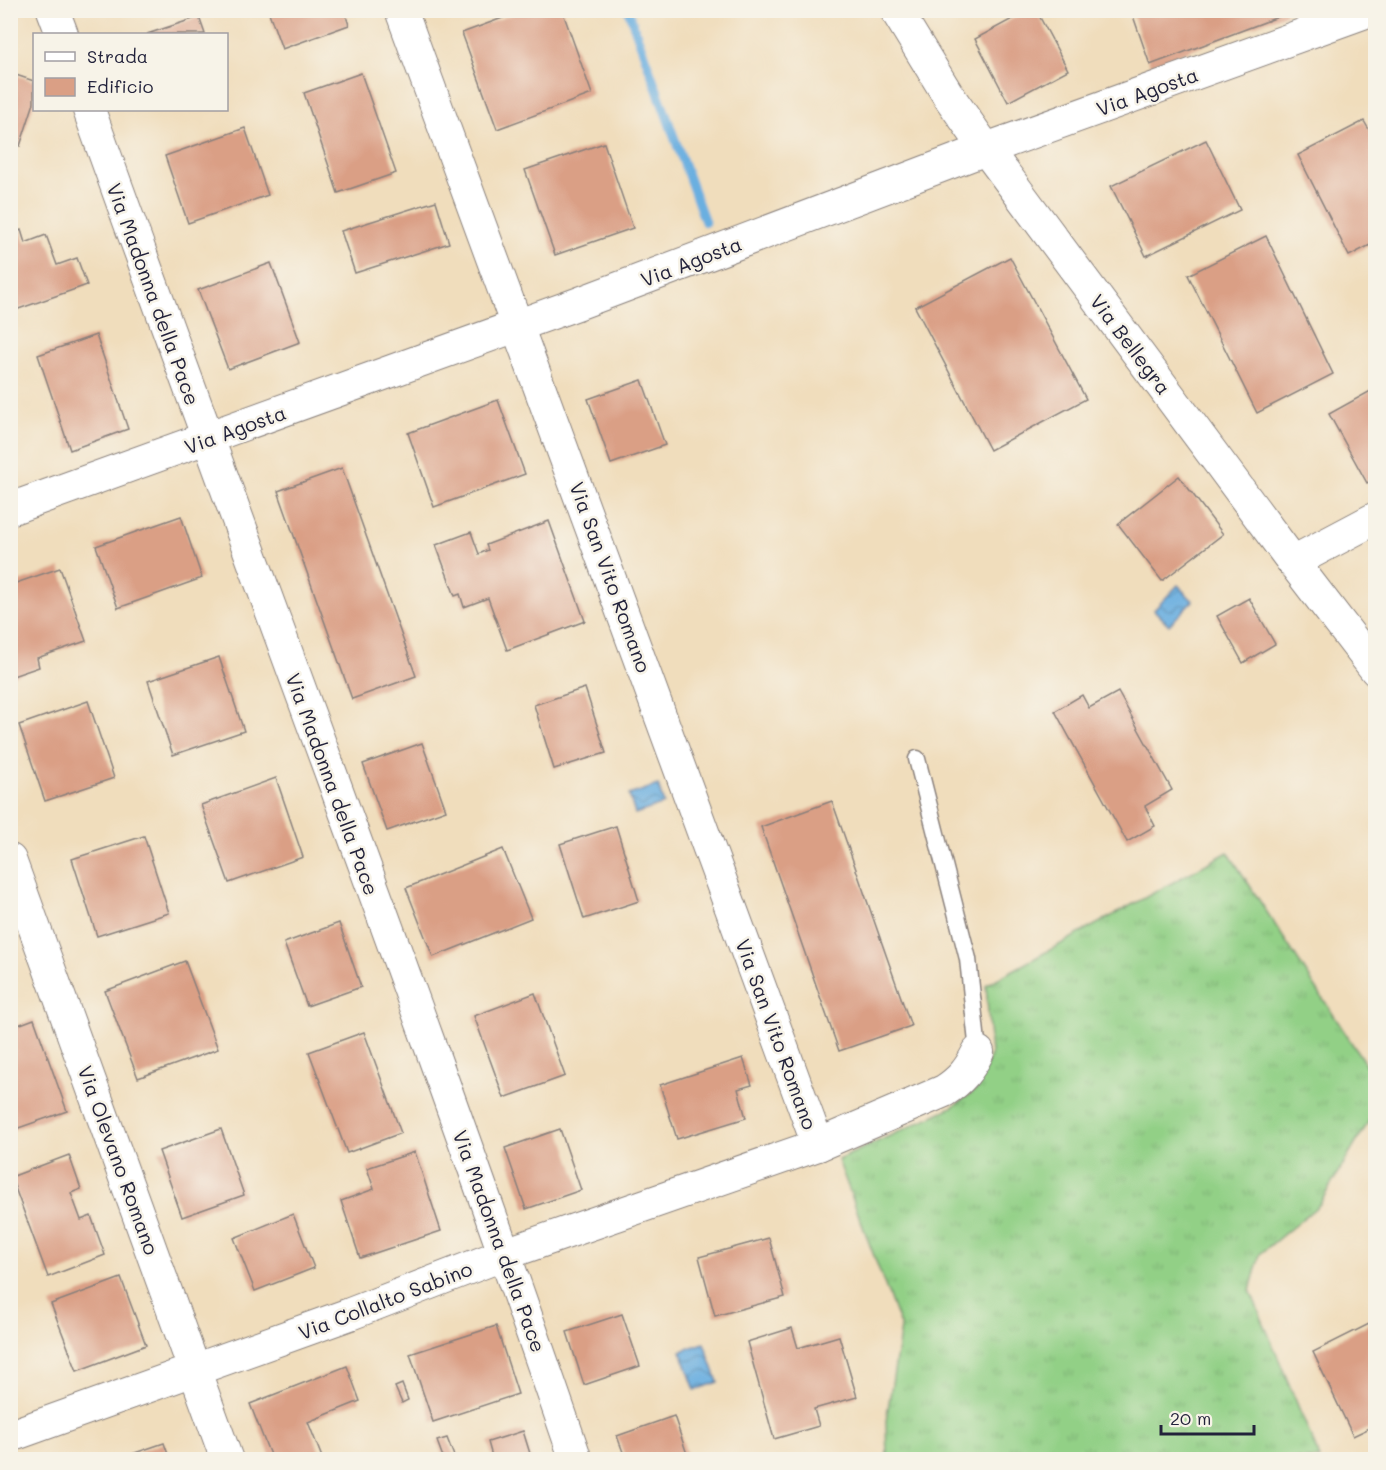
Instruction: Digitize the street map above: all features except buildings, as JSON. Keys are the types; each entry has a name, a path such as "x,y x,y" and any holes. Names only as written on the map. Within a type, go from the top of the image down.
{"street":[{"path":"53,10 62,33"},
{"name":"Via San Vito Romano","path":"401,10 818,1145"},
{"name":"Via Bellegra","path":"896,10 943,87 986,149 1376,670"},
{"name":"Via Agosta","path":"10,509 518,325 986,149 1371,10"},
{"name":"Via Madonna della Pace","path":"88,111 206,439 506,1254 576,1460"},
{"path":"1293,562 1376,518"},
{"name":"Via Olevano Romano","path":"10,860 227,1460"},
{"name":"Via Collalto Sabino","path":"10,1436 350,1314 506,1254 818,1145 944,1091 959,1082 969,1070 978,1052"}],"lane":[{"path":"917,759 968,959 978,1052"}],"green space":[{"path":"1228,852 1375,1079 1375,1111 1319,1205 1260,1254 1250,1290 1320,1459 887,1459 886,1421 901,1328 838,1160 952,1107 976,1090 991,1055 986,985"}],"water":[{"path":"1178,585 1193,601 1169,625 1154,610"},
{"path":"658,785 664,804 635,814 629,795"},
{"path":"704,1343 718,1382 695,1390 681,1351"}],"waterway":[{"path":"628,10 705,222"}]}
